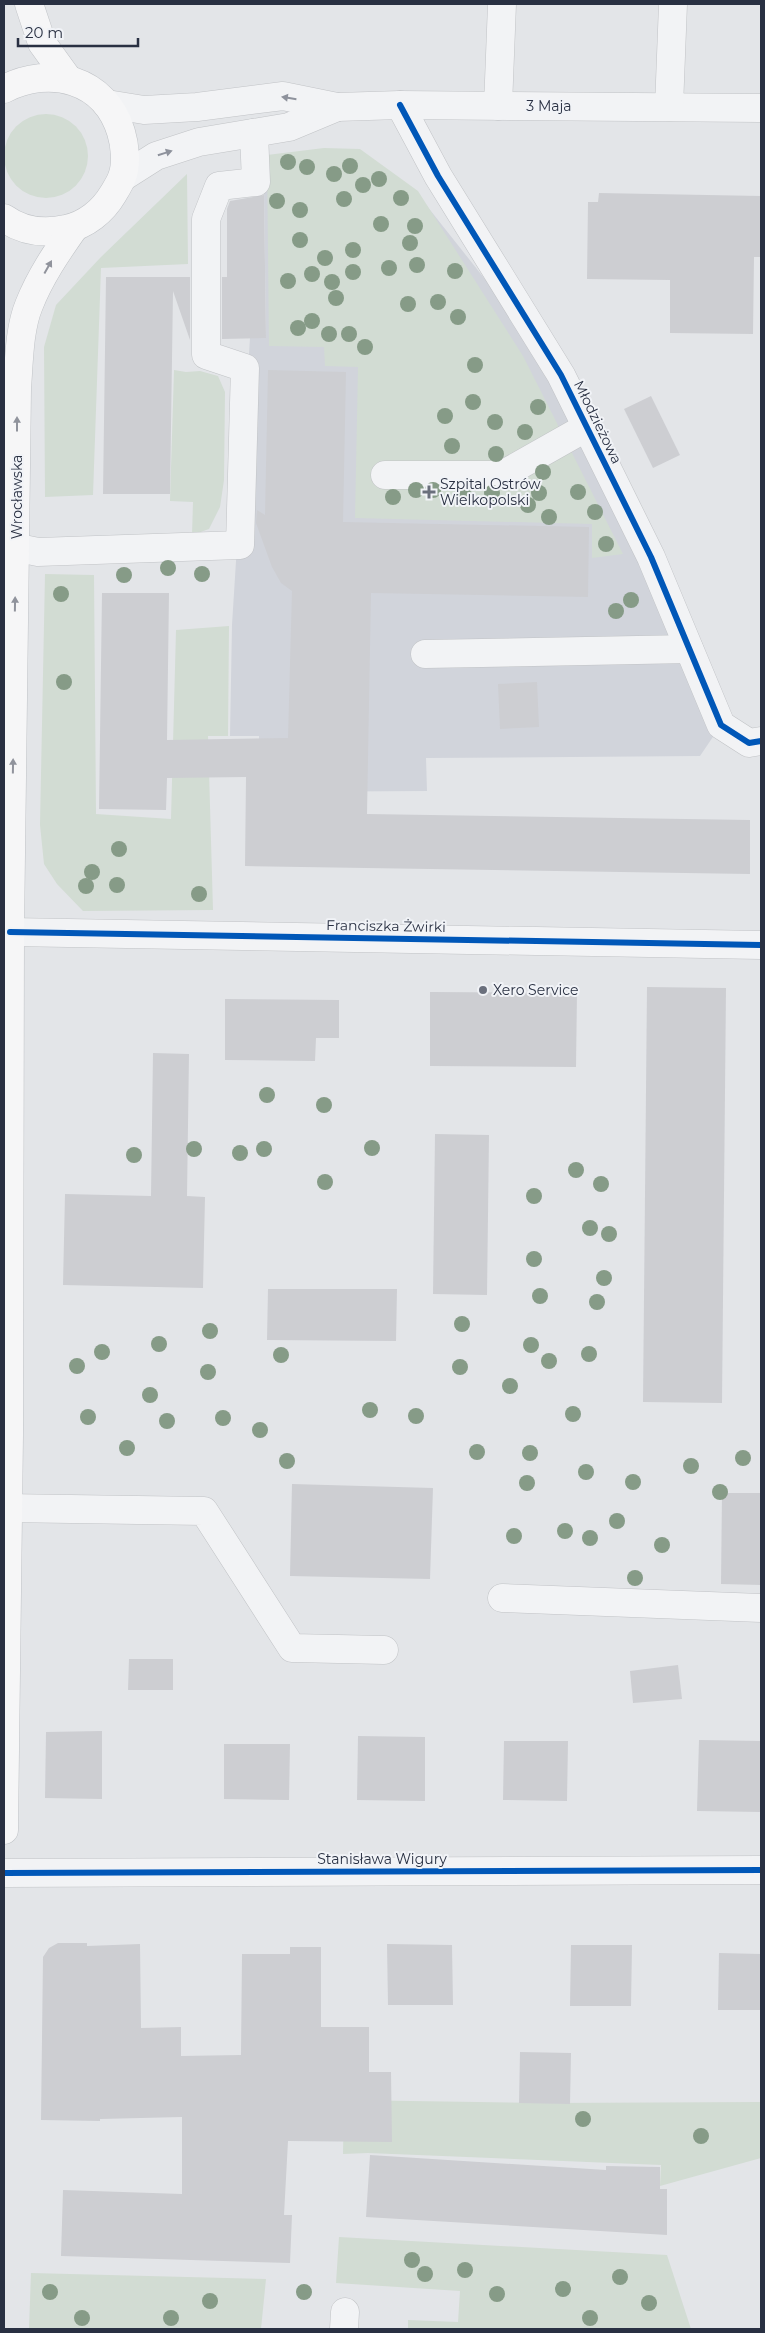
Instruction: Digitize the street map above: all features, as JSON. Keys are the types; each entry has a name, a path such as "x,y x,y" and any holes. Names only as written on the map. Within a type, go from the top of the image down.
{"main road":[{"path":"29,4 42,44 68,79"},
{"path":"4,89 34,77 68,79 89,89 107,104 118,122 124,143 122,177 107,203 92,218 74,228 52,232 31,230 4,218"},
{"name":"Wrocławska","path":"4,1830 10,932 10,546 20,349 28,306 50,264 74,228"}],"street":[{"path":"498,106 502,4"},
{"path":"669,107 673,4"},
{"name":"3 Maja","path":"107,104 144,110 197,107 283,96 337,107 400,105 761,108"},
{"name":"Młodzieżowa","path":"400,105 438,176 561,376 650,557 721,726 749,743 761,741"},
{"name":"3 Maja","path":"122,177 156,156 199,142 289,127 337,107"},
{"path":"10,546 38,552 240,545 245,368 206,355 206,218 219,186 256,182 254,133"},
{"path":"385,475 502,475 587,427"},
{"path":"426,654 689,649"},
{"name":"Franciszka Żwirki","path":"10,932 761,945"},
{"path":"6,1508 204,1512 292,1648 384,1650"},
{"path":"502,1598 761,1608"},
{"name":"Stanisława Wigury","path":"4,1873 761,1870"}],"shaded area":[{"path":"46,114 62,117 81,133 85,140 88,156 85,172 69,191 62,195 46,198 30,195 11,179 7,172 4,156 7,140 23,121 30,117"},
{"path":"324,148 360,149 418,191 523,356 623,554 592,558 592,524 355,518 358,367 325,366 324,347 269,346 267,155"},
{"name":"Szpital Ostrów Wielkopolski","path":"275,157 415,191 561,375 721,725 700,756 426,758 427,791 259,792 259,736 230,736 232,625 250,338 266,338 264,191"},
{"path":"187,174 188,264 101,268 93,495 45,497 44,347 56,305 101,257"},
{"path":"174,370 186,372 200,371 218,376 225,392 224,480 220,507 209,529 192,535 193,502 170,501"},
{"path":"45,574 94,575 96,814 171,819 176,630 229,626 228,736 208,736 213,910 83,911 57,884 44,864 40,825"},
{"path":"344,2100 546,2103 761,2102 761,2158 660,2186 661,2165 368,2153 343,2154"},
{"path":"339,2237 667,2255 691,2329 408,2329 408,2320 458,2322 460,2291 336,2283"},
{"path":"31,2273 266,2279 261,2329 29,2329"}],"building":[{"path":"599,193 761,196 761,257 754,257 753,334 670,333 670,280 587,279 588,202 598,202"},
{"path":"264,195 266,338 222,339 222,277 227,277 227,209 230,201"},
{"path":"106,277 190,277 190,340 173,291 170,494 103,494"},
{"path":"268,370 346,372 343,522 589,527 588,597 371,593 367,814 750,820 750,874 245,866 246,777 167,778 166,810 99,809 102,593 169,593 167,740 288,738 292,591 281,583 272,567 256,523 257,510 265,515"},
{"path":"651,396 680,455 653,468 624,409"},
{"path":"537,682 539,727 500,729 498,684"},
{"path":"647,987 726,988 722,1403 643,1402"},
{"path":"430,992 577,993 576,1067 430,1066"},
{"path":"225,999 339,1000 339,1038 316,1038 315,1061 225,1060"},
{"path":"153,1053 189,1054 187,1196 205,1197 203,1288 63,1285 65,1194 151,1196"},
{"path":"435,1134 489,1135 487,1295 433,1294"},
{"path":"268,1289 397,1289 396,1341 267,1340"},
{"path":"292,1484 433,1488 430,1579 290,1576"},
{"path":"722,1493 761,1493 761,1585 721,1584"},
{"path":"129,1659 173,1659 173,1690 128,1690"},
{"path":"678,1665 682,1699 633,1703 630,1671"},
{"path":"102,1731 102,1799 45,1798 46,1732"},
{"path":"358,1736 425,1737 425,1801 357,1800"},
{"path":"699,1740 761,1741 761,1812 697,1811"},
{"path":"504,1741 568,1741 567,1801 503,1800"},
{"path":"224,1744 290,1744 289,1800 224,1799"},
{"path":"58,1943 87,1943 87,1946 140,1944 141,2028 181,2027 181,2056 241,2055 242,1954 290,1954 290,1947 321,1947 321,2027 369,2027 369,2072 391,2072 392,2142 288,2141 284,2215 292,2215 290,2263 61,2256 63,2190 182,2194 182,2117 100,2119 100,2121 41,2120 43,1957 49,1948"},
{"path":"387,1944 452,1945 453,2005 388,2005"},
{"path":"571,1945 632,1945 631,2006 570,2006"},
{"path":"719,1953 761,1954 761,2010 718,2010"},
{"path":"520,2052 571,2053 570,2104 519,2103"},
{"path":"370,2155 606,2170 606,2166 660,2167 660,2189 667,2189 667,2235 366,2217"}],"cycle path":[{"path":"400,105 438,176 561,375 651,557 721,725 749,743 761,741"},
{"path":"10,932 761,945"},
{"path":"4,1873 761,1870"}],"place":[{"name":"Szpital Ostrów Wielkopolski","path":"429,492"},
{"name":"Xero Service","path":"483,990"}]}
